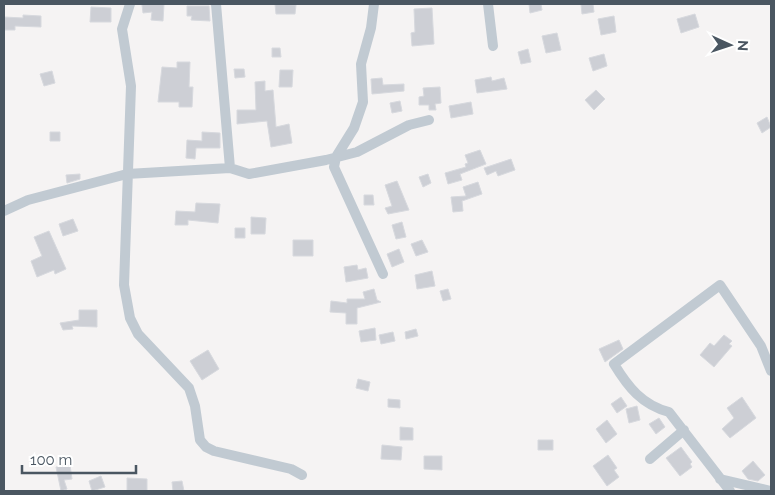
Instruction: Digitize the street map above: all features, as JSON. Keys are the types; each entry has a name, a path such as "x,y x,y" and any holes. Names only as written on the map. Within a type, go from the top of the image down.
{"street":[{"path":"130,4 122,29 131,86 124,285 130,318 138,334 189,388 195,406 200,440 206,447 214,451 292,469 302,476"},
{"path":"216,4 230,168"},
{"path":"374,4 371,28 361,64 364,102 354,128 336,157 334,166 383,274"},
{"path":"488,4 493,46"},
{"path":"4,210 28,200 128,174 230,168 249,174 336,157 358,152 409,125 429,120"},
{"path":"730,491 669,412 653,408 626,384 614,364 720,285 761,346 771,370"},
{"path":"650,459 684,430"},
{"path":"720,479 771,491"}],"building":[{"path":"164,4 163,21 151,20 152,12 143,13 142,5"},
{"path":"275,4 296,5 295,14 276,14"},
{"path":"529,4 541,4 542,10 530,13"},
{"path":"581,4 593,4 594,12 582,14"},
{"path":"187,6 209,6 210,21 191,20 192,16 187,16"},
{"path":"91,7 111,8 111,22 90,22"},
{"path":"432,8 434,44 412,46 411,33 415,32 414,9"},
{"path":"695,14 699,27 681,33 677,19"},
{"path":"23,15 41,16 41,27 15,26 15,30 4,30 4,17 23,18"},
{"path":"614,16 616,32 601,35 598,19"},
{"path":"557,33 561,50 546,53 542,36"},
{"path":"272,48 280,48 281,57 272,57"},
{"path":"528,49 531,62 521,64 518,52"},
{"path":"604,54 607,66 593,71 589,58"},
{"path":"177,62 190,62 189,87 193,87 192,107 179,107 179,102 158,102 162,67 177,68"},
{"path":"234,69 244,69 245,77 235,78"},
{"path":"280,70 293,70 292,87 279,87"},
{"path":"52,71 55,83 44,86 40,74"},
{"path":"491,77 492,81 504,78 507,89 477,93 475,80"},
{"path":"382,78 383,85 404,84 404,91 372,94 371,79"},
{"path":"265,81 265,91 273,90 276,127 289,124 292,143 271,147 267,121 237,124 237,110 256,110 255,82"},
{"path":"440,87 441,103 435,104 436,110 429,110 429,105 419,105 419,97 424,96 423,88"},
{"path":"596,90 605,99 594,110 585,100"},
{"path":"400,101 402,111 392,113 390,103"},
{"path":"471,102 473,114 451,118 449,106"},
{"path":"767,117 771,127 762,133 757,123"},
{"path":"50,132 60,132 60,141 50,141"},
{"path":"202,132 220,133 220,148 196,148 195,159 186,158 187,140 202,141"},
{"path":"480,150 486,164 460,174 462,180 448,184 445,173 466,167 465,164 468,163 465,155"},
{"path":"511,159 515,170 498,176 496,171 487,175 484,168"},
{"path":"80,174 80,179 67,183 66,175"},
{"path":"428,174 431,183 423,187 419,177"},
{"path":"397,181 409,210 388,214 385,208 392,206 385,185"},
{"path":"478,182 482,194 462,201 463,211 453,212 451,197 466,196 463,187"},
{"path":"364,195 373,195 374,205 364,205"},
{"path":"196,203 220,204 218,223 188,220 188,225 175,225 176,211 195,212"},
{"path":"251,217 266,218 265,234 251,234"},
{"path":"73,219 78,231 63,236 59,224"},
{"path":"402,222 406,237 396,239 392,225"},
{"path":"235,228 245,228 245,238 235,238"},
{"path":"49,231 66,269 55,274 54,270 37,277 31,261 42,256 34,237"},
{"path":"293,240 313,240 313,256 293,256"},
{"path":"422,240 428,252 416,256 411,244"},
{"path":"399,249 404,262 392,267 387,254"},
{"path":"357,265 358,270 366,268 368,278 346,282 344,267"},
{"path":"432,271 435,286 417,289 415,275"},
{"path":"374,289 377,300 381,302 357,308 357,324 346,324 346,313 330,312 331,301 347,303 347,299 365,299 363,292"},
{"path":"448,289 451,299 443,301 440,291"},
{"path":"79,310 97,310 97,327 72,326 73,329 63,330 60,323 79,320"},
{"path":"375,328 376,340 361,342 359,331"},
{"path":"416,329 418,336 406,339 405,332"},
{"path":"393,332 395,341 381,344 379,335"},
{"path":"724,335 732,341 729,344 732,346 714,367 700,355 710,343 714,346"},
{"path":"619,340 623,349 605,362 599,349"},
{"path":"208,350 219,369 202,380 190,361"},
{"path":"358,379 370,382 368,391 356,388"},
{"path":"621,397 627,406 617,413 611,404"},
{"path":"742,397 756,418 730,438 722,429 734,418 727,408"},
{"path":"388,399 400,400 400,408 388,407"},
{"path":"637,406 640,420 629,423 626,409"},
{"path":"659,418 665,427 656,434 649,424"},
{"path":"607,420 617,434 606,443 596,429"},
{"path":"400,427 413,428 413,440 400,440"},
{"path":"538,440 553,440 553,450 538,450"},
{"path":"382,445 402,447 401,460 381,459"},
{"path":"681,447 692,462 690,464 692,467 680,476 666,458"},
{"path":"608,455 617,468 614,470 619,477 607,486 593,466"},
{"path":"424,456 442,456 442,470 424,469"},
{"path":"753,461 765,475 758,481 748,479 742,471"},
{"path":"70,465 72,479 64,480 67,489 61,491 56,467"},
{"path":"101,476 105,487 92,491 89,481"},
{"path":"127,478 147,479 147,491 127,491"},
{"path":"182,481 184,491 173,491 172,482"}]}
